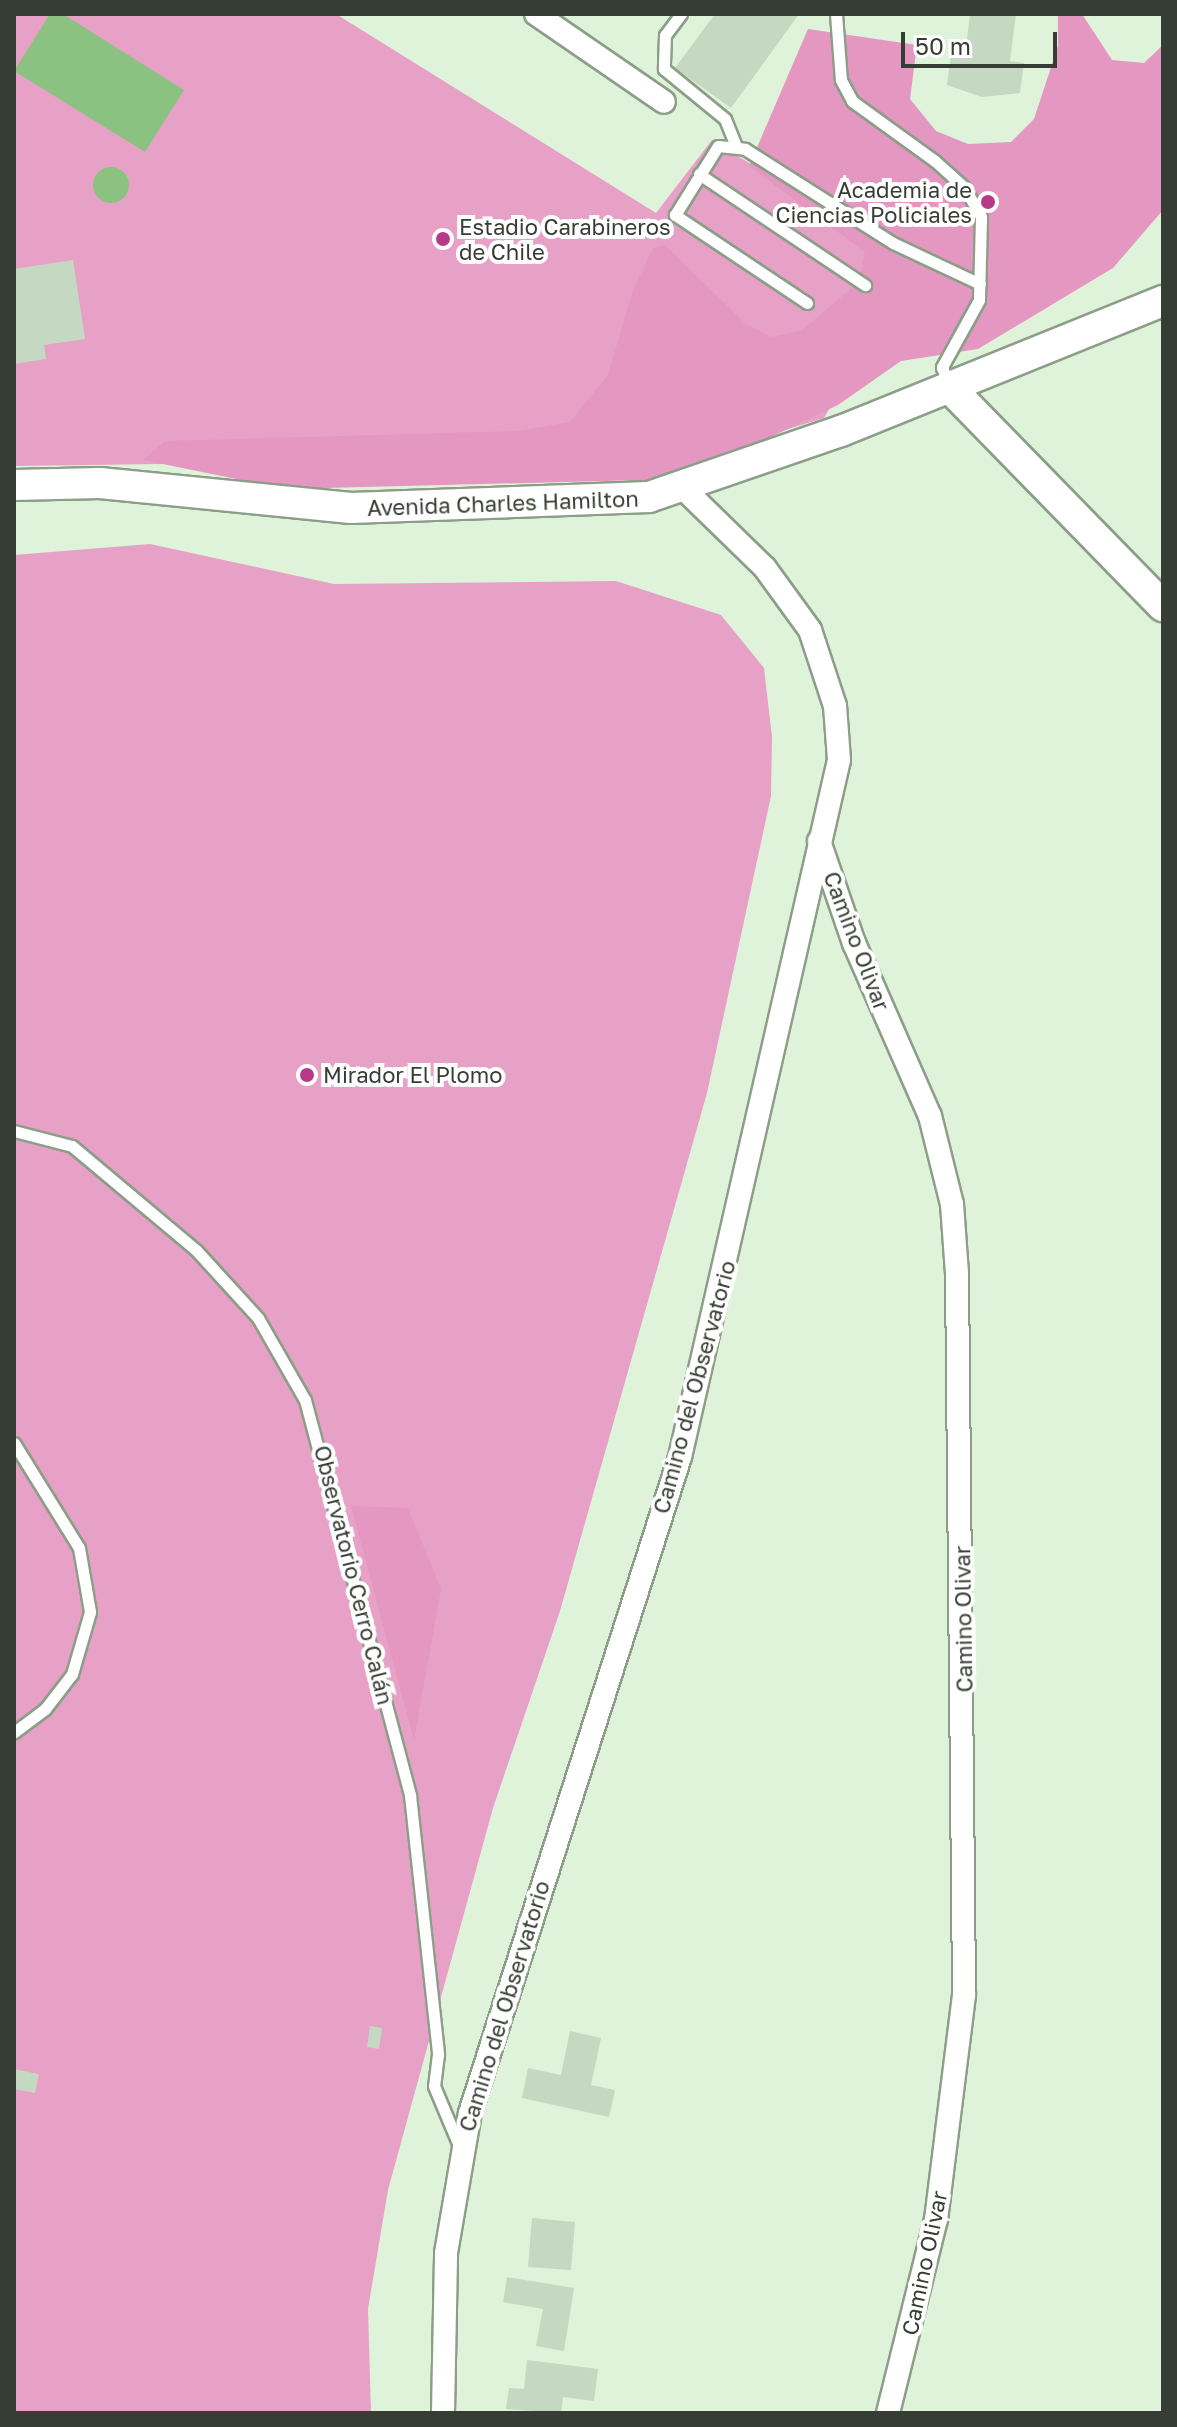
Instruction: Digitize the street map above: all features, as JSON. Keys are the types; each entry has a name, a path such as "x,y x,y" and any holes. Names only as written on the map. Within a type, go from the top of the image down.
{"main road":[{"name":"Avenida Charles Hamilton","path":"1060,339 1163,283"},
{"name":"Avenida Charles Hamilton","path":"14,485 126,485 351,508 569,504 685,490 950,388 1060,339 1163,301"},
{"path":"950,388 1163,606"}],"street":[{"path":"536,14 664,102"},
{"name":"Camino del Observatorio","path":"443,2413 442,2305 461,2152 552,1846 680,1457 839,760 821,655 781,585 685,490"},
{"name":"Camino Olivar","path":"819,841 942,1153 957,1287 964,1995 936,2219 888,2413"}],"lane":[{"path":"681,14 665,35 664,69 725,119 735,144 893,243 980,284"},
{"path":"836,14 841,80 852,101 935,161 964,187 981,217 980,284 974,317 942,367 950,388"},
{"path":"735,144 718,146 675,215 807,303"},
{"path":"699,174 865,285"},
{"name":"Observatorio Cerro Calán","path":"14,1131 72,1146 196,1250 258,1318 305,1400 410,1795 438,2054 434,2086 461,2152"},
{"path":"14,1443 79,1548 90,1612 72,1674 45,1709 14,1732"}],"shaded area":[{"name":"Estadio Carabineros de Chile","path":"14,14 336,14 656,213 712,140 913,265 824,418 697,457 14,466"},
{"path":"50,14 63,14 184,90 145,152 14,71"},
{"path":"1058,14 1082,14 1112,60 1144,63 1163,45 1163,210 1113,268 978,349 901,361 838,405 683,479 286,489 143,460 165,441 517,431 570,422 608,375 633,290 653,248 665,245 745,323 771,337 802,330 859,282 865,252 749,166 808,29 917,45 910,99 936,131 968,144 1011,142 1034,119 1058,46"},
{"path":"111,167 124,172 129,185 124,198 111,203 98,198 93,185 98,172"},
{"path":"150,544 334,584 616,581 721,615 764,668 772,737 771,796 707,1093 560,1611 493,1808 388,2190 368,2309 371,2413 14,2413 14,555"},
{"path":"351,1506 408,1508 441,1589 414,1740"}],"building":[{"path":"715,14 799,14 731,108 675,68"},
{"path":"970,14 1016,14 1010,61 1024,63 1020,93 982,97 947,85 951,55 965,56"},
{"path":"73,260 85,339 44,345 46,359 14,364 14,269"},
{"path":"370,2026 382,2028 379,2049 367,2047"},
{"path":"570,2031 601,2038 591,2085 615,2090 609,2117 522,2098 528,2068 561,2075"},
{"path":"14,2069 39,2074 35,2093 14,2089"},
{"path":"532,2218 575,2222 571,2270 528,2267"},
{"path":"507,2277 574,2288 564,2351 536,2346 543,2309 503,2302"},
{"path":"527,2360 598,2369 594,2401 563,2397 561,2413 506,2409 509,2388 524,2389"}],"place":[{"name":"Academia de Ciencias Policiales","path":"988,202"},
{"name":"Estadio Carabineros de Chile","path":"443,239"},
{"name":"Mirador El Plomo","path":"307,1075"}]}
